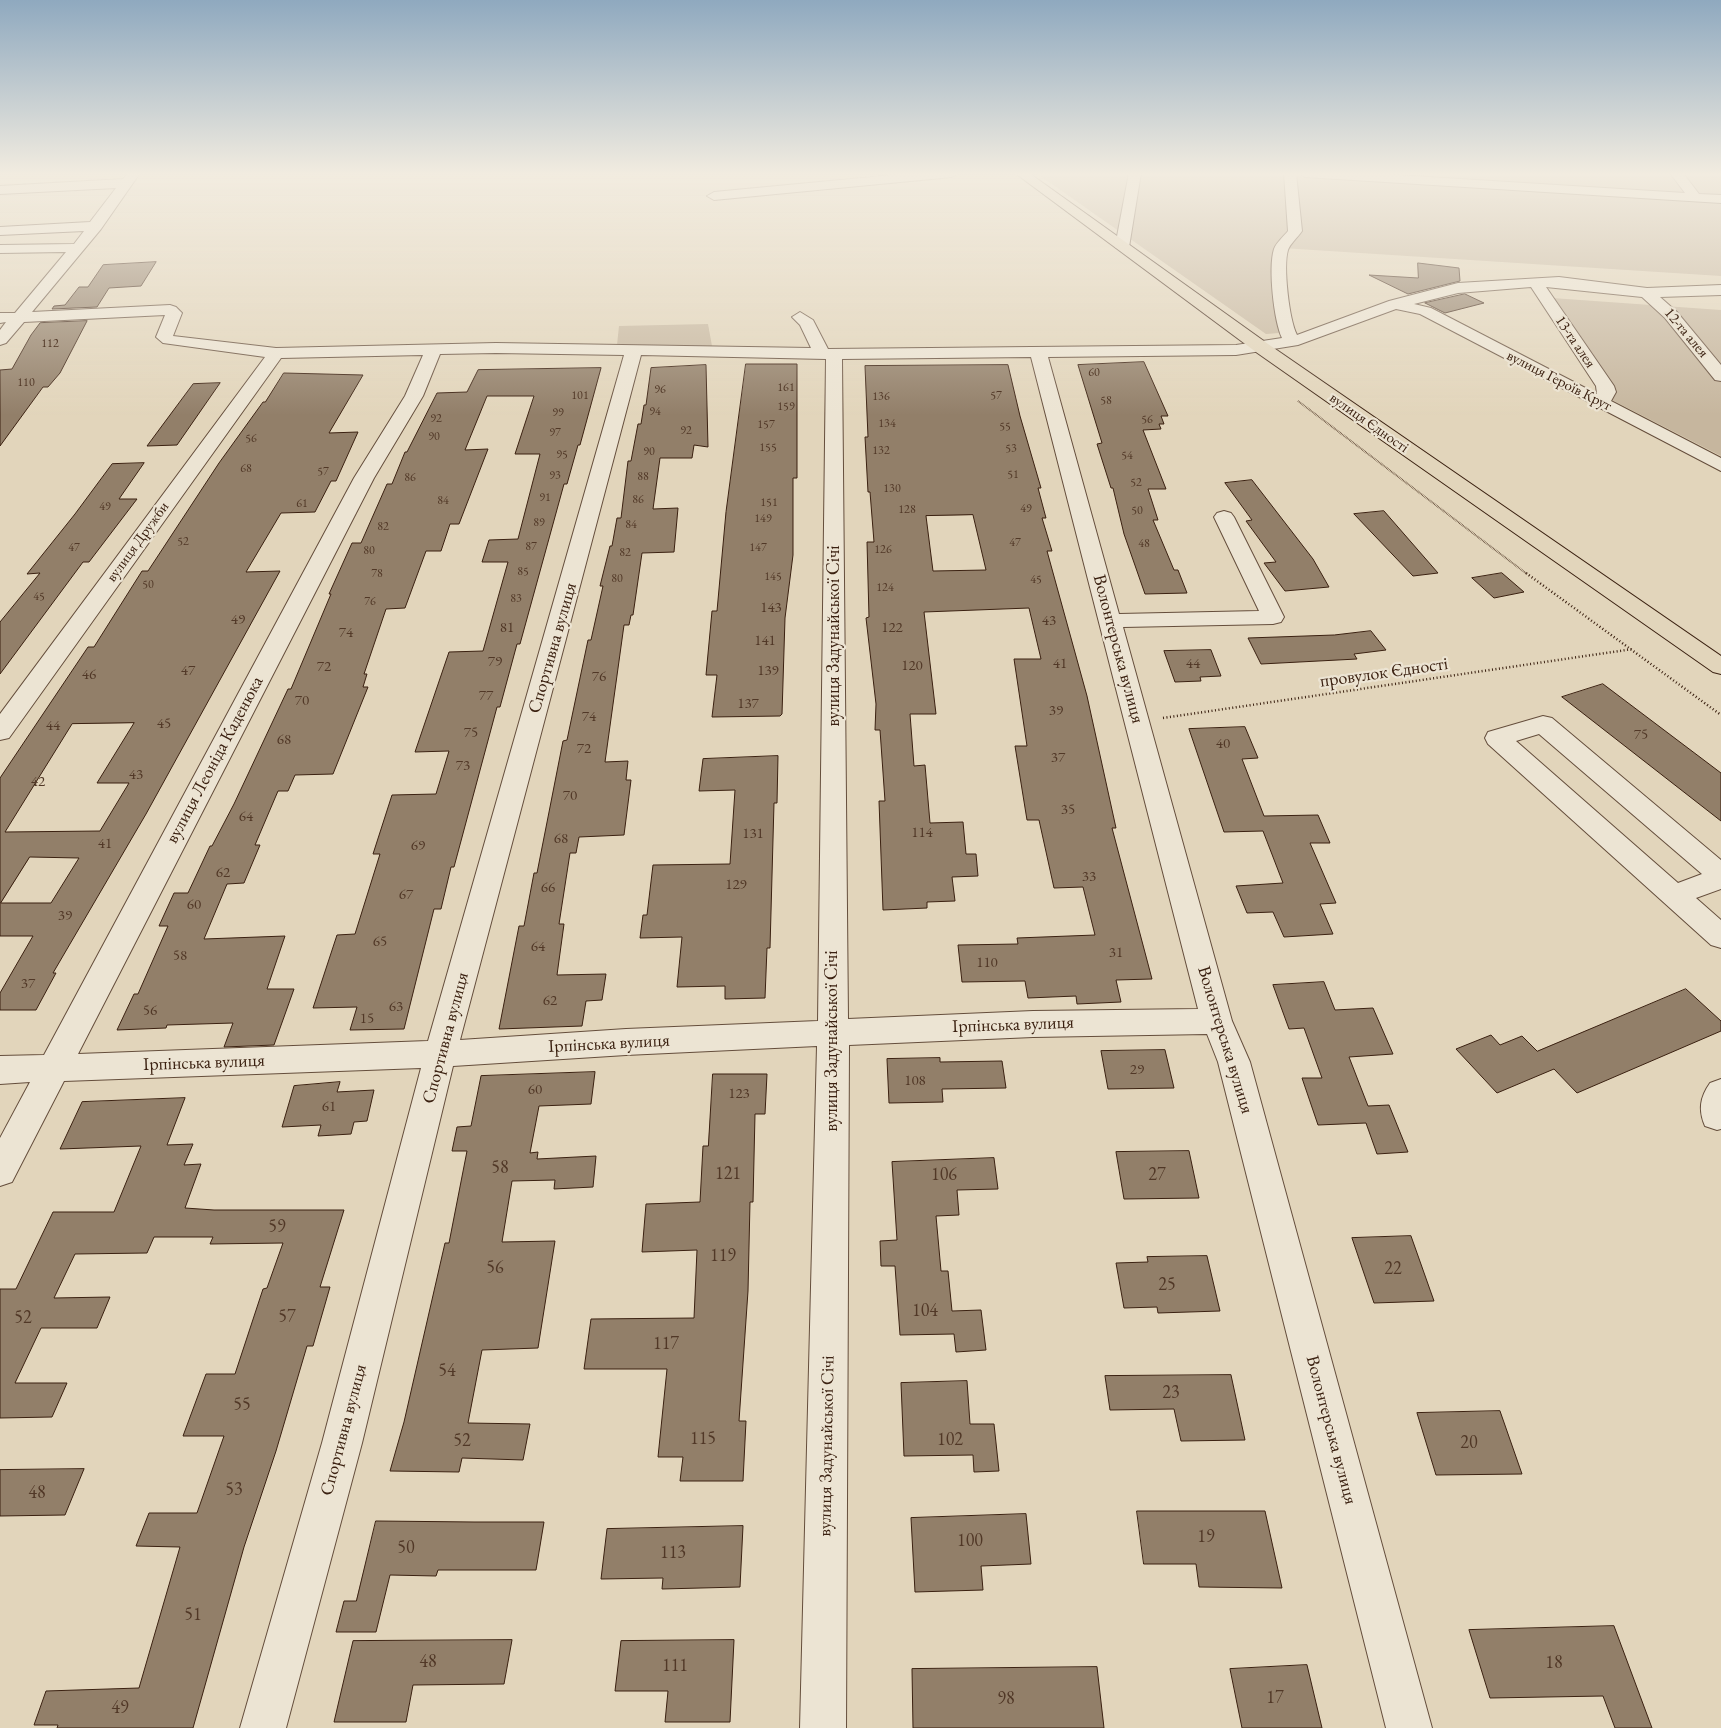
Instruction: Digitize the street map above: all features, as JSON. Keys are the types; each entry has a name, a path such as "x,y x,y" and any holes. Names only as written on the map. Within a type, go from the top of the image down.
{"main road":[{"name":"вулиця Єдності","path":"1131,254 1262,348 1721,667"}],"street":[{"path":"0,340 73,254"},
{"path":"1281,254 1280,287 1284,325 1292,342"},
{"name":"13-та алея","path":"1535,282 1605,386 1607,392 1601,402"},
{"path":"0,318 170,310 174,313 164,337 168,340 276,353 496,348 828,353 1038,352 1262,348 1292,342 1395,304 1458,288 1559,282 1623,292 1721,290"},
{"name":"12-та алея","path":"1647,293 1671,315 1721,376"},
{"name":"вулиця Героїв Крут","path":"1395,304 1425,311 1721,465"},
{"path":"800,317 807,322 828,353"},
{"name":"вулиця Леоніда Каденюка","path":"0,1171 42,1094 52,1068 364,478 414,396 433,350"},
{"name":"Спортивна вулиця","path":"263,1728 344,1433 440,1054 634,350"},
{"name":"Волонтерська вулиця","path":"1038,352 1217,1020 1234,1062 1409,1728"},
{"name":"вулиця Дружби","path":"0,732 276,353"},
{"name":"вулиця Задунайської Січі","path":"823,1728 832,1033 828,353"},
{"path":"1111,622 1273,617 1224,517"},
{"path":"1674,895 1721,877 1544,724 1496,738 1721,937"},
{"name":"Ірпінська вулиця","path":"0,1070 440,1054 626,1042 1033,1024 1217,1020"}],"path":[{"path":"1293,396 1478,538 1633,649 1721,715"},
{"name":"провулок Єдності","path":"1137,722 1633,649"}],"shaded area":[{"path":"1151,254 1283,254 1292,332 1266,334"},
{"path":"1370,254 1721,254 1721,276"},
{"path":"1552,298 1721,310 1721,456 1612,400 1615,393"},
{"path":"708,324 712,346 617,345 619,326"}],"building":[{"path":"156,262 141,286 109,288 97,307 52,309 54,306 65,305 79,287 88,287 103,265"},
{"path":"1418,263 1459,268 1460,281 1408,294 1369,275 1418,278"},
{"path":"1465,294 1484,303 1445,313 1425,303"},
{"path":"87,321 60,373 48,387 43,387 0,446 0,370 12,369 40,323"},
{"path":"1144,362 1168,416 1161,416 1164,424 1159,424 1161,429 1143,430 1166,489 1148,489 1158,520 1153,520 1174,570 1178,570 1187,593 1145,594 1124,534 1113,488 1111,488 1097,444 1102,443 1078,365"},
{"path":"746,364 797,364 797,478 793,478 793,555 785,618 782,714 780,716 712,717 717,675 706,675 712,611 717,611 726,512"},
{"path":"706,365 708,447 694,445 692,458 660,458 653,509 678,508 674,552 642,553 633,615 631,615 629,625 624,625 605,762 628,761 626,780 631,780 624,835 579,837 576,853 570,853 559,924 564,924 557,975 606,974 602,1000 586,1001 582,1026 499,1029 519,926 524,926 534,873 537,873 563,741 567,740 588,640 591,640 603,586 600,586 610,546 612,546 617,518 621,518 628,461 631,461 638,424 641,424 644,405 646,405 651,368"},
{"path":"1008,365 1020,416 1041,488 1038,488 1046,518 1042,518 1052,551 1047,551 1087,696 1116,828 1112,828 1152,979 1116,980 1121,1002 1077,1004 1076,996 1028,998 1025,981 962,982 958,945 1018,944 1017,938 1095,935 1083,887 1054,888 1039,820 1027,820 1015,746 1027,746 1014,659 1041,659 1029,608 924,612 936,714 910,714 914,766 925,765 930,823 963,822 966,854 976,854 978,876 952,877 955,901 927,902 927,908 883,910 879,801 885,801 880,730 875,730 876,704 866,618 869,617 867,542 874,542 870,492 868,492 865,437 868,437 865,366","holes":["973,515 986,570 933,571 926,516"]},
{"path":"601,368 580,445 578,445 567,484 564,484 520,644 517,644 500,707 497,707 454,867 451,867 441,909 434,909 404,1029 350,1030 357,1007 313,1008 337,935 355,934 380,854 373,854 392,795 436,794 449,751 415,752 449,652 483,651 508,562 482,562 489,540 518,539 540,454 515,454 534,396 487,396 465,450 488,449 459,524 450,524 441,551 426,551 405,608 386,609 364,674 367,674 363,687 368,687 333,774 295,775 288,791 278,791 255,845 260,845 244,883 227,884 204,939 285,936 267,989 294,989 274,1045 224,1047 233,1023 167,1025 166,1028 117,1030 134,994 138,994 168,926 159,926 174,893 188,893 210,846 212,846 234,804 288,689 291,689 331,594 329,594 352,543 361,543 387,484 392,484 405,452 407,452 437,393 467,392 478,370"},
{"path":"284,373 363,375 329,433 358,432 336,481 331,481 315,512 281,513 246,572 280,571 146,814 53,973 56,973 36,1010 0,1010 0,993 33,936 0,936 0,778 88,647 94,647 142,571 148,571 219,463 263,402 265,402","holes":["134,723 97,783 129,783 100,831 5,832 72,724","30,857 79,858 51,903 1,903"]},
{"path":"220,383 177,445 147,446 193,384"},
{"path":"144,463 119,499 137,499 89,562 83,562 0,674 0,622 40,573 27,574 112,464"},
{"path":"1252,480 1313,559 1329,587 1285,591 1264,563 1276,562 1246,521 1252,520 1225,483"},
{"path":"1384,511 1438,573 1413,576 1354,514"},
{"path":"1502,573 1524,592 1494,598 1472,578"},
{"path":"1371,631 1386,650 1354,654 1357,659 1261,664 1248,638 1334,635"},
{"path":"1211,650 1221,676 1200,677 1201,681 1175,682 1164,651"},
{"path":"1603,684 1721,773 1721,821 1562,697"},
{"path":"1245,727 1258,758 1242,759 1264,816 1318,815 1330,843 1310,843 1336,903 1320,904 1333,934 1284,937 1273,912 1247,913 1236,886 1283,883 1263,831 1224,832 1189,729"},
{"path":"778,756 777,803 774,803 770,948 767,948 765,998 725,999 725,986 677,987 682,937 640,938 643,915 647,915 653,865 730,864 735,790 699,791 703,759"},
{"path":"1324,982 1335,1010 1373,1008 1393,1054 1349,1057 1368,1106 1389,1105 1408,1152 1377,1154 1366,1123 1318,1125 1302,1078 1322,1078 1304,1028 1289,1029 1273,985"},
{"path":"1686,989 1721,1021 1721,1031 1577,1093 1554,1069 1497,1093 1456,1049 1491,1035 1500,1045 1522,1036 1537,1051"},
{"path":"1165,1050 1174,1088 1108,1089 1101,1051"},
{"path":"940,1058 940,1062 1002,1061 1006,1088 942,1089 943,1102 889,1103 887,1059"},
{"path":"595,1072 591,1104 539,1106 530,1153 538,1152 537,1159 596,1156 593,1187 554,1189 555,1180 512,1181 502,1242 555,1241 538,1348 482,1350 468,1423 530,1424 523,1460 462,1458 459,1472 390,1471 404,1422 445,1243 449,1243 467,1151 452,1151 457,1127 471,1126 481,1076"},
{"path":"713,1074 767,1074 765,1114 755,1114 753,1202 750,1202 748,1291 739,1421 746,1421 743,1481 680,1481 683,1457 658,1457 667,1369 584,1369 591,1319 694,1318 697,1250 642,1252 646,1204 700,1202 703,1146 708,1146"},
{"path":"340,1082 337,1092 374,1090 367,1121 354,1122 351,1134 318,1136 321,1125 282,1127 294,1086"},
{"path":"185,1098 167,1145 193,1144 184,1165 201,1164 185,1208 214,1210 344,1210 320,1287 330,1287 313,1346 307,1346 276,1451 244,1547 193,1728 57,1728 58,1725 34,1725 46,1691 139,1688 180,1547 136,1546 149,1513 197,1513 224,1436 183,1436 206,1374 235,1374 263,1289 267,1288 283,1243 210,1244 213,1237 154,1237 147,1253 75,1254 54,1298 110,1297 97,1328 41,1328 15,1383 67,1383 52,1417 0,1418 0,1289 16,1289 53,1212 114,1212 141,1146 60,1149 82,1102"},
{"path":"1189,1151 1199,1198 1124,1199 1116,1152"},
{"path":"994,1158 998,1189 957,1190 959,1215 936,1216 941,1271 948,1271 952,1311 981,1310 986,1350 956,1352 954,1334 900,1335 895,1266 881,1266 880,1241 897,1240 892,1162"},
{"path":"1411,1236 1434,1301 1374,1303 1352,1238"},
{"path":"1207,1256 1220,1311 1158,1313 1157,1307 1124,1308 1116,1263 1148,1262 1147,1257"},
{"path":"1231,1375 1245,1440 1181,1441 1174,1409 1110,1410 1105,1376"},
{"path":"967,1381 970,1424 994,1424 999,1471 974,1472 973,1455 904,1456 901,1383"},
{"path":"1500,1411 1522,1474 1436,1475 1417,1413"},
{"path":"84,1469 65,1515 0,1516 0,1470"},
{"path":"1137,1511 1265,1511 1282,1588 1199,1587 1196,1564 1144,1564"},
{"path":"1026,1514 1031,1564 981,1566 983,1590 915,1592 911,1518"},
{"path":"376,1521 544,1522 536,1570 438,1570 436,1576 390,1575 376,1632 336,1632 344,1601 356,1601"},
{"path":"743,1526 740,1587 662,1589 663,1578 601,1579 607,1529"},
{"path":"1614,1626 1652,1728 1615,1728 1603,1696 1490,1698 1469,1630"},
{"path":"512,1640 504,1684 413,1685 406,1722 334,1722 353,1641"},
{"path":"734,1640 730,1722 665,1722 668,1691 615,1691 621,1641"},
{"path":"1307,1665 1322,1728 1242,1728 1230,1669"},
{"path":"1097,1667 1104,1728 913,1728 912,1669"}]}
